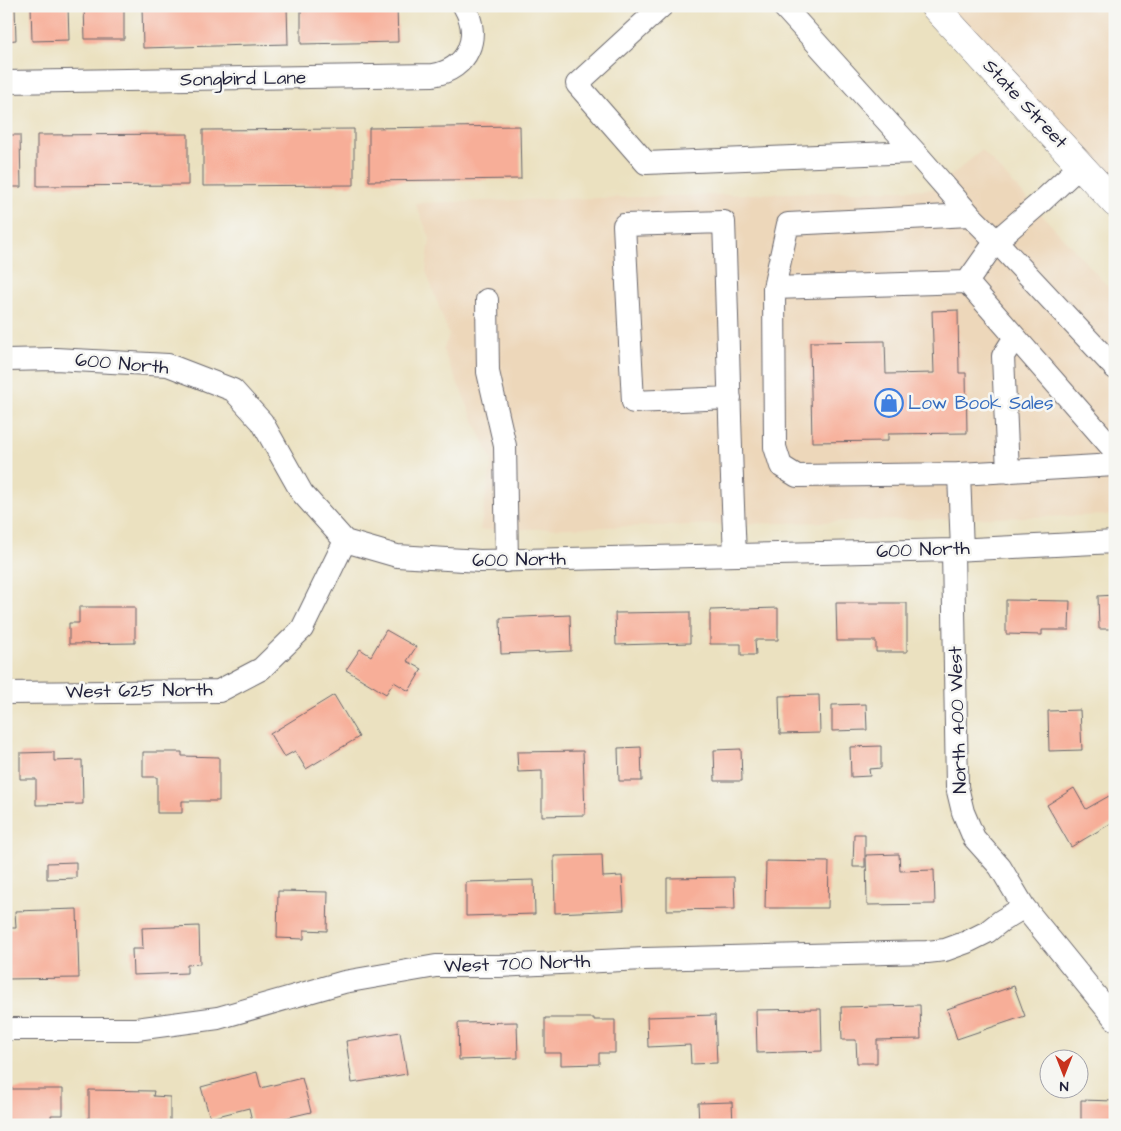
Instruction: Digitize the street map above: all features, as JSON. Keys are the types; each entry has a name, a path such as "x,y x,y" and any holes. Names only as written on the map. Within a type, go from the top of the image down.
{"main road":[{"name":"State Street","path":"934,6 1115,203"}],"street":[{"name":"Songbird Lane","path":"6,82 443,74 460,63 469,49 472,32 469,14 464,6"},
{"path":"662,6 577,84 646,163 915,152"},
{"path":"784,6 970,215 1115,368"},
{"path":"967,282 996,241 1040,204 1081,165"},
{"path":"967,282 1114,450 1115,465 959,474 797,476 781,466 774,447 774,288 788,224 970,215"},
{"path":"730,398 633,402 624,225 724,222 730,398 735,555"},
{"path":"774,288 967,282"},
{"path":"487,300 488,372 505,446 507,561"},
{"path":"1008,472 1003,356 1015,337"},
{"name":"600 North","path":"6,360 55,359 168,365 233,390 262,422 302,493 345,540 397,556 480,562 957,550 1115,542"},
{"name":"North 400 West","path":"959,474 957,550 957,787 963,812 974,838 1000,868 1024,907 1115,1019"},
{"name":"West 625 North","path":"6,693 219,691 261,669 302,629 345,540"},
{"name":"West 700 North","path":"6,1029 136,1029 218,1018 344,982 436,966 499,966 644,959 945,950 987,932 1024,907"}],"shaded area":[{"path":"931,6 1115,6 1115,210"},
{"path":"982,150 1115,294 1115,515 480,530 492,461 443,350 449,335 426,271 430,238 415,203 935,189"}],"building":[{"path":"6,6 15,6 16,40 6,41"},
{"path":"31,6 68,6 69,40 32,41"},
{"path":"84,6 124,6 124,39 85,39"},
{"path":"142,6 287,6 288,44 143,48"},
{"path":"301,6 397,6 398,42 301,44"},
{"path":"520,126 521,179 369,181 369,128"},
{"path":"354,129 354,185 203,186 203,130"},
{"path":"188,134 188,185 37,186 37,135"},
{"path":"6,135 20,135 21,187 6,187"},
{"name":"Low Book Sales","path":"958,310 959,373 966,373 967,433 888,434 888,441 812,442 810,342 885,341 886,374 934,373 932,311"},
{"path":"1115,595 1115,629 1099,629 1098,596"},
{"path":"1006,600 1070,601 1069,630 1042,630 1042,635 1006,634"},
{"path":"836,603 907,603 907,652 876,652 876,641 837,641"},
{"path":"79,607 135,607 135,643 69,644 69,623 79,623"},
{"path":"778,608 778,640 755,640 756,655 741,655 741,644 710,644 710,610"},
{"path":"690,612 690,643 616,645 615,613"},
{"path":"570,615 571,651 501,654 500,618"},
{"path":"386,630 416,647 407,661 422,669 409,691 394,682 386,694 346,670 360,649 371,656"},
{"path":"334,695 359,737 306,769 295,751 284,757 270,734"},
{"path":"819,695 820,733 780,734 779,696"},
{"path":"866,704 867,730 832,731 832,705"},
{"path":"1080,710 1082,750 1049,751 1048,711"},
{"path":"881,746 881,768 869,769 870,776 851,777 850,747"},
{"path":"641,747 642,781 619,781 618,748"},
{"path":"741,749 742,781 715,781 714,750"},
{"path":"583,751 585,815 542,816 542,771 518,772 517,752"},
{"path":"54,752 54,761 82,760 83,804 36,805 36,779 20,779 20,753"},
{"path":"143,752 182,752 182,756 219,757 219,801 182,801 182,813 157,813 157,777 143,777"},
{"path":"1074,788 1086,809 1109,796 1115,806 1115,821 1071,847 1047,805"},
{"path":"854,834 865,834 865,867 853,867"},
{"path":"899,854 900,871 934,870 935,904 867,905 866,855"},
{"path":"602,855 603,877 622,876 624,910 555,913 554,856"},
{"path":"766,861 829,862 828,908 765,908"},
{"path":"76,862 76,878 47,879 47,863"},
{"path":"734,877 735,909 667,910 667,878"},
{"path":"534,880 535,914 466,916 466,882"},
{"path":"278,891 328,892 327,931 304,930 304,939 277,938"},
{"path":"77,909 79,978 6,979 6,928 16,928 15,911"},
{"path":"199,926 200,964 187,965 187,973 133,975 132,949 143,949 142,928"},
{"path":"1014,986 1025,1016 957,1039 947,1009"},
{"path":"920,1005 921,1039 877,1040 877,1063 857,1063 856,1040 842,1040 841,1007"},
{"path":"821,1009 822,1051 757,1053 756,1010"},
{"path":"715,1015 717,1063 691,1064 690,1045 648,1047 647,1017"},
{"path":"545,1018 615,1020 615,1053 599,1053 599,1064 561,1065 561,1053 545,1053"},
{"path":"517,1022 518,1058 459,1060 458,1023"},
{"path":"400,1032 407,1074 352,1083 346,1041"},
{"path":"257,1072 261,1088 302,1078 311,1112 281,1119 283,1125 253,1125 249,1108 210,1118 201,1087"},
{"path":"6,1089 63,1089 63,1115 51,1115 52,1125 6,1125"},
{"path":"89,1090 154,1091 153,1096 170,1097 170,1125 89,1125"},
{"path":"1081,1100 1115,1101 1115,1125 1081,1125"},
{"path":"732,1102 733,1125 699,1125 698,1103"}],"place":[{"name":"Low Book Sales","path":"889,403"}]}
